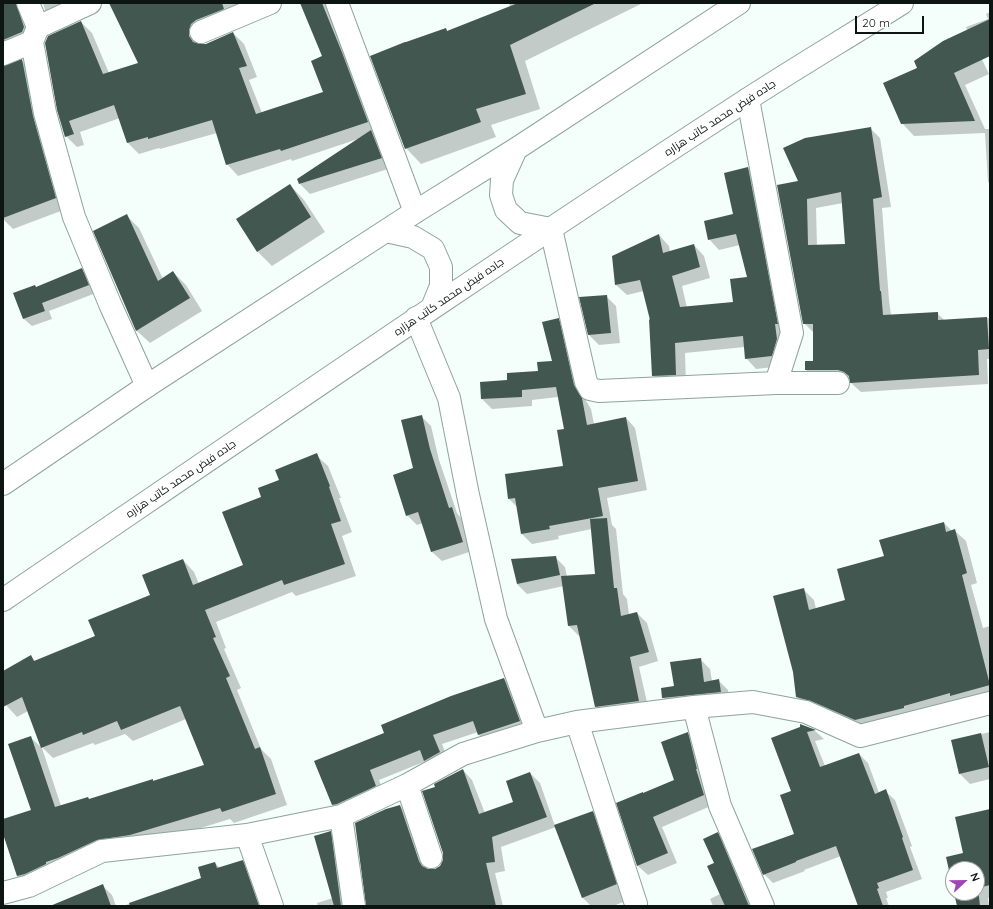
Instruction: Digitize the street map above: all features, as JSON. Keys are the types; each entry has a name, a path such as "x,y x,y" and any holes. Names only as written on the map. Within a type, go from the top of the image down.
{"street":[{"path":"28,3 35,35 45,113 74,217 110,304 147,386"},
{"path":"3,54 90,3"},
{"path":"201,32 270,3"},
{"path":"338,3 416,212"},
{"path":"3,484 147,386 386,231 516,149 739,3"},
{"name":"جاده فیض محمد کاتب هزاره","path":"3,600 424,313 748,99 902,3"},
{"path":"748,99 792,333 776,383"},
{"path":"516,149 502,180 501,195 506,210 520,223 551,229 586,382 590,389 599,391 776,383 838,383"},
{"path":"386,231 413,237 433,248 441,267 441,286 424,313 449,398 468,495 496,619 537,731"},
{"path":"3,893 29,886 102,851 246,835 341,816 407,785 463,754 537,731 577,722 694,707 753,702 806,712 860,736 989,710"},
{"path":"694,707 720,806 763,906"},
{"path":"577,722 636,904"},
{"path":"407,785 431,857"},
{"path":"341,816 354,906"},
{"path":"246,835 272,906"}],"building":[{"path":"3,3 16,3 24,27 22,32 3,40"},
{"path":"109,3 222,3 224,9 196,20 191,24 189,36 193,42 206,44 233,32 247,66 239,68 256,114 323,92 311,61 322,56 300,3 322,3 368,122 281,151 280,149 226,165 212,120 148,139 148,137 127,143 114,105 69,121 74,134 65,137 57,110 45,43 48,36 81,21 103,74 138,63"},
{"path":"518,3 596,3 510,45 526,94 476,109 481,122 405,149 370,56 446,28 447,31"},
{"path":"990,19 990,56 954,73 975,121 901,124 883,83 917,68 914,61 943,41"},
{"path":"22,59 33,116 56,198 3,218 3,66"},
{"path":"871,127 882,197 873,199 883,315 938,312 938,320 987,317 989,349 978,350 979,375 850,383 849,376 838,370 805,370 805,361 813,361 813,324 803,324 777,185 798,181 783,148 805,138","holes":["841,192 845,244 808,245 807,199"]},
{"path":"371,130 382,158 299,184 297,179"},
{"path":"748,167 778,324 775,324 777,339 772,356 745,359 743,336 675,343 676,375 652,376 649,319 650,320 640,280 615,285 612,256 659,234 663,253 694,244 700,267 672,276 680,307 733,302 730,279 747,277 736,234 708,240 704,221 733,214 724,173"},
{"path":"290,184 311,217 257,252 236,219"},
{"path":"127,214 158,281 173,271 190,298 136,331 93,231"},
{"path":"82,268 89,285 42,303 45,311 23,319 13,293 35,285 36,287"},
{"path":"607,295 611,333 588,335 579,297"},
{"path":"559,318 574,385 582,398 587,425 626,417 638,481 598,488 603,516 549,526 550,529 521,534 515,498 508,499 505,474 563,466 557,430 564,429 556,387 522,390 522,397 481,399 480,382 507,380 507,373 538,371 537,362 552,361 542,322"},
{"path":"422,415 430,449 449,508 452,507 463,542 431,552 418,512 406,516 393,475 413,468 401,420"},
{"path":"317,453 330,486 329,487 341,521 331,524 345,564 284,585 282,580 205,610 216,637 213,638 230,676 226,678 255,749 260,747 276,794 222,812 220,808 130,835 97,840 46,862 46,864 25,874 17,876 3,834 3,819 31,810 8,744 31,736 55,807 88,797 89,799 153,779 153,781 204,765 180,706 121,730 117,721 83,735 82,732 41,748 22,697 3,707 3,671 31,655 34,661 95,636 88,620 150,595 142,575 183,559 193,585 243,565 222,512 261,497 258,488 279,480 275,470"},
{"path":"607,518 614,588 617,588 621,616 637,612 649,652 630,657 639,701 595,707 577,625 568,626 561,576 595,574 590,519"},
{"path":"944,522 946,532 955,529 967,573 962,575 990,685 950,696 950,693 904,706 904,708 855,720 811,701 796,697 793,672 773,596 804,588 809,610 845,600 837,569 884,556 879,540"},
{"path":"556,556 560,575 517,584 511,559"},
{"path":"701,658 704,682 719,679 721,692 662,698 661,688 674,686 670,662"},
{"path":"504,678 520,721 478,735 473,721 433,735 440,752 424,761 420,750 370,770 376,786 332,805 314,761 384,733 381,725 451,696"},
{"path":"800,724 816,730 807,732 820,767 859,753 875,794 886,789 913,870 877,883 879,888 877,889 883,906 858,906 836,846 763,875 752,849 794,834 780,795 791,791 771,738 800,727"},
{"path":"688,732 696,769 704,795 653,817 668,853 637,866 616,803 674,780 661,742"},
{"path":"981,733 989,767 959,774 951,740"},
{"path":"463,769 479,814 513,802 506,781 530,772 547,817 492,837 495,862 486,863 496,906 366,906 355,823 386,809 400,805 419,861 422,866 428,869 435,869 440,866 443,860 443,853 422,791 435,787 434,784"},
{"path":"990,809 990,885 985,886 985,861 947,861 946,857 963,853 955,817"},
{"path":"593,811 617,884 582,898 554,825"},
{"path":"331,831 341,906 334,906 314,836"},
{"path":"718,832 749,906 725,906 707,866 714,863 703,839"},
{"path":"243,860 259,906 130,906 129,903 201,878 198,867 215,862 217,868"},
{"path":"103,884 111,906 50,906"},
{"path":"956,901 979,901 980,906 957,906"}]}
